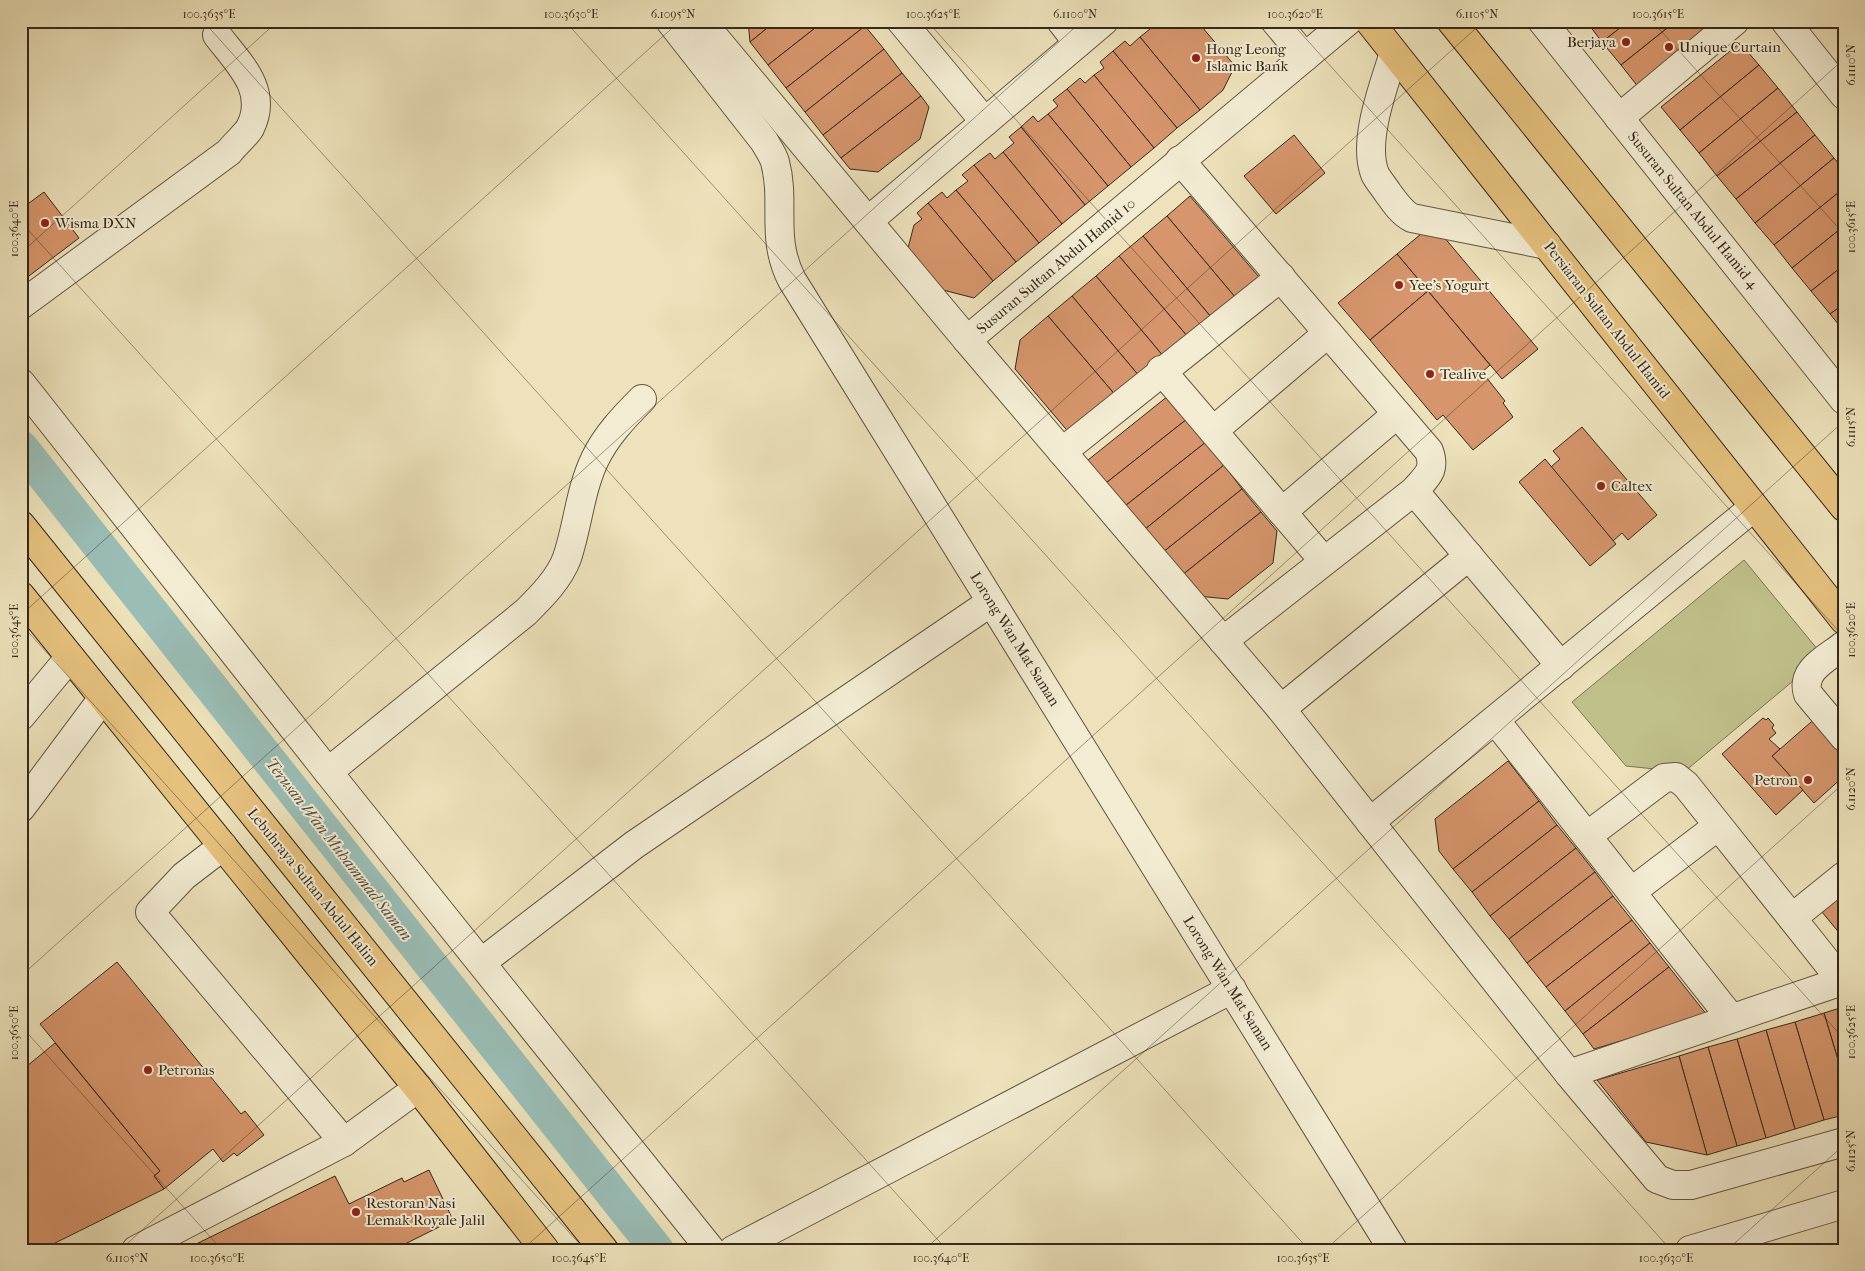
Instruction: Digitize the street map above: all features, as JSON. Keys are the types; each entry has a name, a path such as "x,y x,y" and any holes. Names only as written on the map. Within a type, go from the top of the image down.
{"main road":[{"name":"Persiaran Sultan Abdul Hamid","path":"1369,21 1844,620"},
{"path":"1451,21 1844,507"},
{"name":"Lebuhraya Sultan Abdul Halim","path":"21,525 604,1250"},
{"path":"21,596 418,1088 545,1250"}],"street":[{"name":"Lorong Wan Mat Saman","path":"670,21 764,141 775,161 778,180 779,244 783,264 1393,1250"},
{"name":"Susuran Sultan Abdul Hamid 10","path":"701,21 968,340 1180,160 1348,21"},
{"path":"901,21 985,122"},
{"path":"1061,21 1078,43"},
{"path":"868,221 1104,21"},
{"path":"1275,21 1305,57"},
{"name":"Susuran Sultan Abdul Hamid 4","path":"1542,21 1844,400"},
{"path":"1619,118 1735,21"},
{"path":"1785,21 1844,95"},
{"path":"21,305 229,152 249,128 258,103 255,90 249,77 217,35"},
{"path":"1394,52 1377,106 1371,139 1375,173 1393,201 1406,215 1412,218 1547,245"},
{"path":"1180,160 1429,451 1433,463 1430,474 1414,491 1223,641"},
{"path":"1062,452 1161,370 1281,277"},
{"path":"1213,431 1328,333"},
{"path":"968,340 1281,709 1569,1074 1657,1179 1673,1185 1691,1185 1844,1142"},
{"path":"1161,370 1324,561"},
{"path":"21,383 328,772 711,1250"},
{"path":"328,772 526,612 542,596 556,579 566,559 585,483 595,458 623,418 642,399"},
{"path":"1282,512 1397,414"},
{"path":"1420,498 1561,666"},
{"path":"1370,822 1754,507"},
{"path":"1281,709 1469,556"},
{"path":"482,962 634,845 991,602"},
{"path":"1844,645 1810,673 1806,686 1808,694 1844,737"},
{"path":"21,716 70,657"},
{"path":"22,805 103,698"},
{"path":"1495,720 1731,1018"},
{"path":"1569,1074 1731,1018 1843,982 1686,785 1676,777 1664,778 1587,836"},
{"path":"1632,892 1718,826"},
{"path":"223,846 184,876 150,912 344,1142"},
{"path":"1792,918 1844,876"},
{"path":"733,1250 1232,989"},
{"path":"136,1250 344,1142 418,1088"},
{"path":"1690,1250 1844,1204"}],"green space":[{"path":"1744,560 1823,656 1684,772 1626,766 1572,702"}],"building":[{"path":"748,21 776,21 750,42"},
{"path":"776,21 824,21 768,65 750,42"},
{"path":"824,21 861,21 865,26 786,88 768,65"},
{"path":"1160,21 1197,21 1235,66 1223,90 1200,110 1140,37"},
{"path":"1586,21 1629,21 1602,42"},
{"path":"1629,21 1676,21 1621,65 1602,42"},
{"path":"1676,21 1724,21 1639,88 1621,65"},
{"path":"865,26 884,49 805,112 786,88"},
{"path":"1140,37 1200,110 1177,128 1113,51 1125,41 1130,46"},
{"path":"1740,43 1759,65 1680,130 1661,107"},
{"path":"884,49 902,73 823,135 805,112"},
{"path":"1113,51 1177,128 1154,148 1094,75 1104,68 1100,62"},
{"path":"1759,65 1778,88 1699,153 1680,130"},
{"path":"902,73 921,96 841,158 823,135"},
{"path":"1094,75 1154,148 1131,167 1067,89 1080,78 1085,83"},
{"path":"1778,88 1797,112 1717,176 1699,153"},
{"path":"1067,89 1131,167 1108,186 1048,114 1058,106 1053,100"},
{"path":"921,96 929,107 920,139 878,172 850,169 841,158"},
{"path":"1797,112 1815,135 1736,199 1717,176"},
{"path":"1048,114 1108,186 1085,205 1021,127 1033,116 1038,122"},
{"path":"1021,127 1085,205 1062,224 1003,152 1014,143 1009,137"},
{"path":"1294,135 1325,173 1276,214 1244,176"},
{"path":"1815,135 1834,158 1755,223 1736,199"},
{"path":"1003,152 1062,224 1039,243 974,165 990,153 995,159"},
{"path":"1834,158 1844,170 1844,188 1774,245 1755,223"},
{"path":"974,165 1039,243 1016,262 956,190 968,181 962,175"},
{"path":"1844,188 1844,226 1792,268 1774,245"},
{"path":"956,190 1016,262 993,281 928,203 942,192 947,198"},
{"name":"Wisma DXN","path":"44,192 79,238 21,282 21,209"},
{"path":"1190,196 1259,277 1235,297 1167,216"},
{"path":"928,203 993,281 974,298 943,290 908,248 914,225 922,219 917,213"},
{"path":"1167,216 1235,297 1211,317 1143,236"},
{"path":"1433,224 1538,349 1502,379 1397,254"},
{"path":"1844,226 1844,265 1811,291 1792,268"},
{"path":"1143,236 1211,317 1188,337 1119,256"},
{"path":"1397,254 1428,291 1370,340 1338,303"},
{"path":"1119,256 1188,337 1164,357 1096,276"},
{"path":"1844,265 1844,304 1830,314 1811,291"},
{"path":"1096,276 1164,357 1140,377 1072,296"},
{"path":"1428,291 1490,365 1482,372 1505,401 1503,403 1513,417 1473,450 1443,415 1437,420 1370,340"},
{"path":"1072,296 1140,377 1117,397 1048,316"},
{"path":"1844,304 1844,331 1830,314"},
{"path":"1048,316 1117,397 1071,435 1015,369 1020,340"},
{"path":"1168,396 1187,419 1106,483 1088,460"},
{"path":"1187,419 1206,442 1125,506 1106,483"},
{"path":"1582,427 1657,515 1628,540 1622,533 1613,541 1551,467 1560,459 1553,451"},
{"path":"1206,442 1224,465 1144,530 1125,506"},
{"path":"1545,459 1616,544 1590,566 1519,482"},
{"path":"1224,465 1242,489 1162,553 1144,530"},
{"path":"1242,489 1261,512 1181,576 1162,553"},
{"path":"1261,512 1277,531 1273,563 1228,599 1197,596 1181,576"},
{"path":"1818,716 1844,746 1844,776 1814,803 1772,756"},
{"path":"1763,718 1766,720 1768,718 1774,725 1772,728 1776,733 1769,739 1780,749 1772,756 1803,790 1776,815 1722,754"},
{"path":"1508,761 1539,801 1453,869 1439,851 1435,819"},
{"path":"1539,801 1557,825 1472,892 1453,869"},
{"path":"1557,825 1576,848 1490,916 1472,892"},
{"path":"1576,848 1595,872 1509,939 1490,916"},
{"path":"1595,872 1613,896 1527,963 1509,939"},
{"path":"1844,894 1844,933 1841,935 1822,912"},
{"path":"1613,896 1632,920 1546,987 1527,963"},
{"path":"1632,920 1650,943 1565,1011 1546,987"},
{"path":"1650,943 1669,967 1583,1034 1565,1011"},
{"path":"117,962 241,1114 245,1111 264,1135 237,1156 234,1153 223,1162 213,1149 164,1189 154,1176 160,1171 40,1024"},
{"path":"1669,967 1707,1015 1594,1049 1583,1034"},
{"path":"1840,1008 1844,1012 1844,1080 1824,1013"},
{"path":"1824,1013 1844,1080 1844,1115 1824,1120 1795,1022"},
{"path":"1795,1022 1824,1120 1795,1129 1766,1030"},
{"path":"1766,1030 1795,1129 1766,1138 1737,1039"},
{"path":"1737,1039 1766,1138 1737,1146 1708,1047"},
{"path":"55,1043 160,1171 154,1176 164,1189 41,1250 23,1250 21,1071"},
{"path":"1708,1047 1737,1146 1707,1155 1679,1056"},
{"path":"1679,1056 1707,1155 1646,1142 1597,1080"},
{"name":"Restoran Nasi Lemak Royale Jalil","path":"429,1170 453,1220 393,1250 192,1250 190,1247 335,1176 349,1204 402,1178 404,1182"}],"waterway":[{"name":"Terusan Wan Muhammad Saman","path":"21,447 657,1250"}],"place":[{"name":"Berjaya","path":"1626,42"},
{"name":"Unique Curtain","path":"1669,47"},
{"name":"Hong Leong Islamic Bank","path":"1196,58"},
{"name":"Wisma DXN","path":"45,223"},
{"name":"Yee's Yogurt","path":"1399,285"},
{"name":"Tealive","path":"1430,374"},
{"name":"Caltex","path":"1601,486"},
{"name":"Petron","path":"1808,780"},
{"name":"Petronas","path":"148,1070"},
{"name":"Restoran Nasi Lemak Royale Jalil","path":"356,1212"}]}
